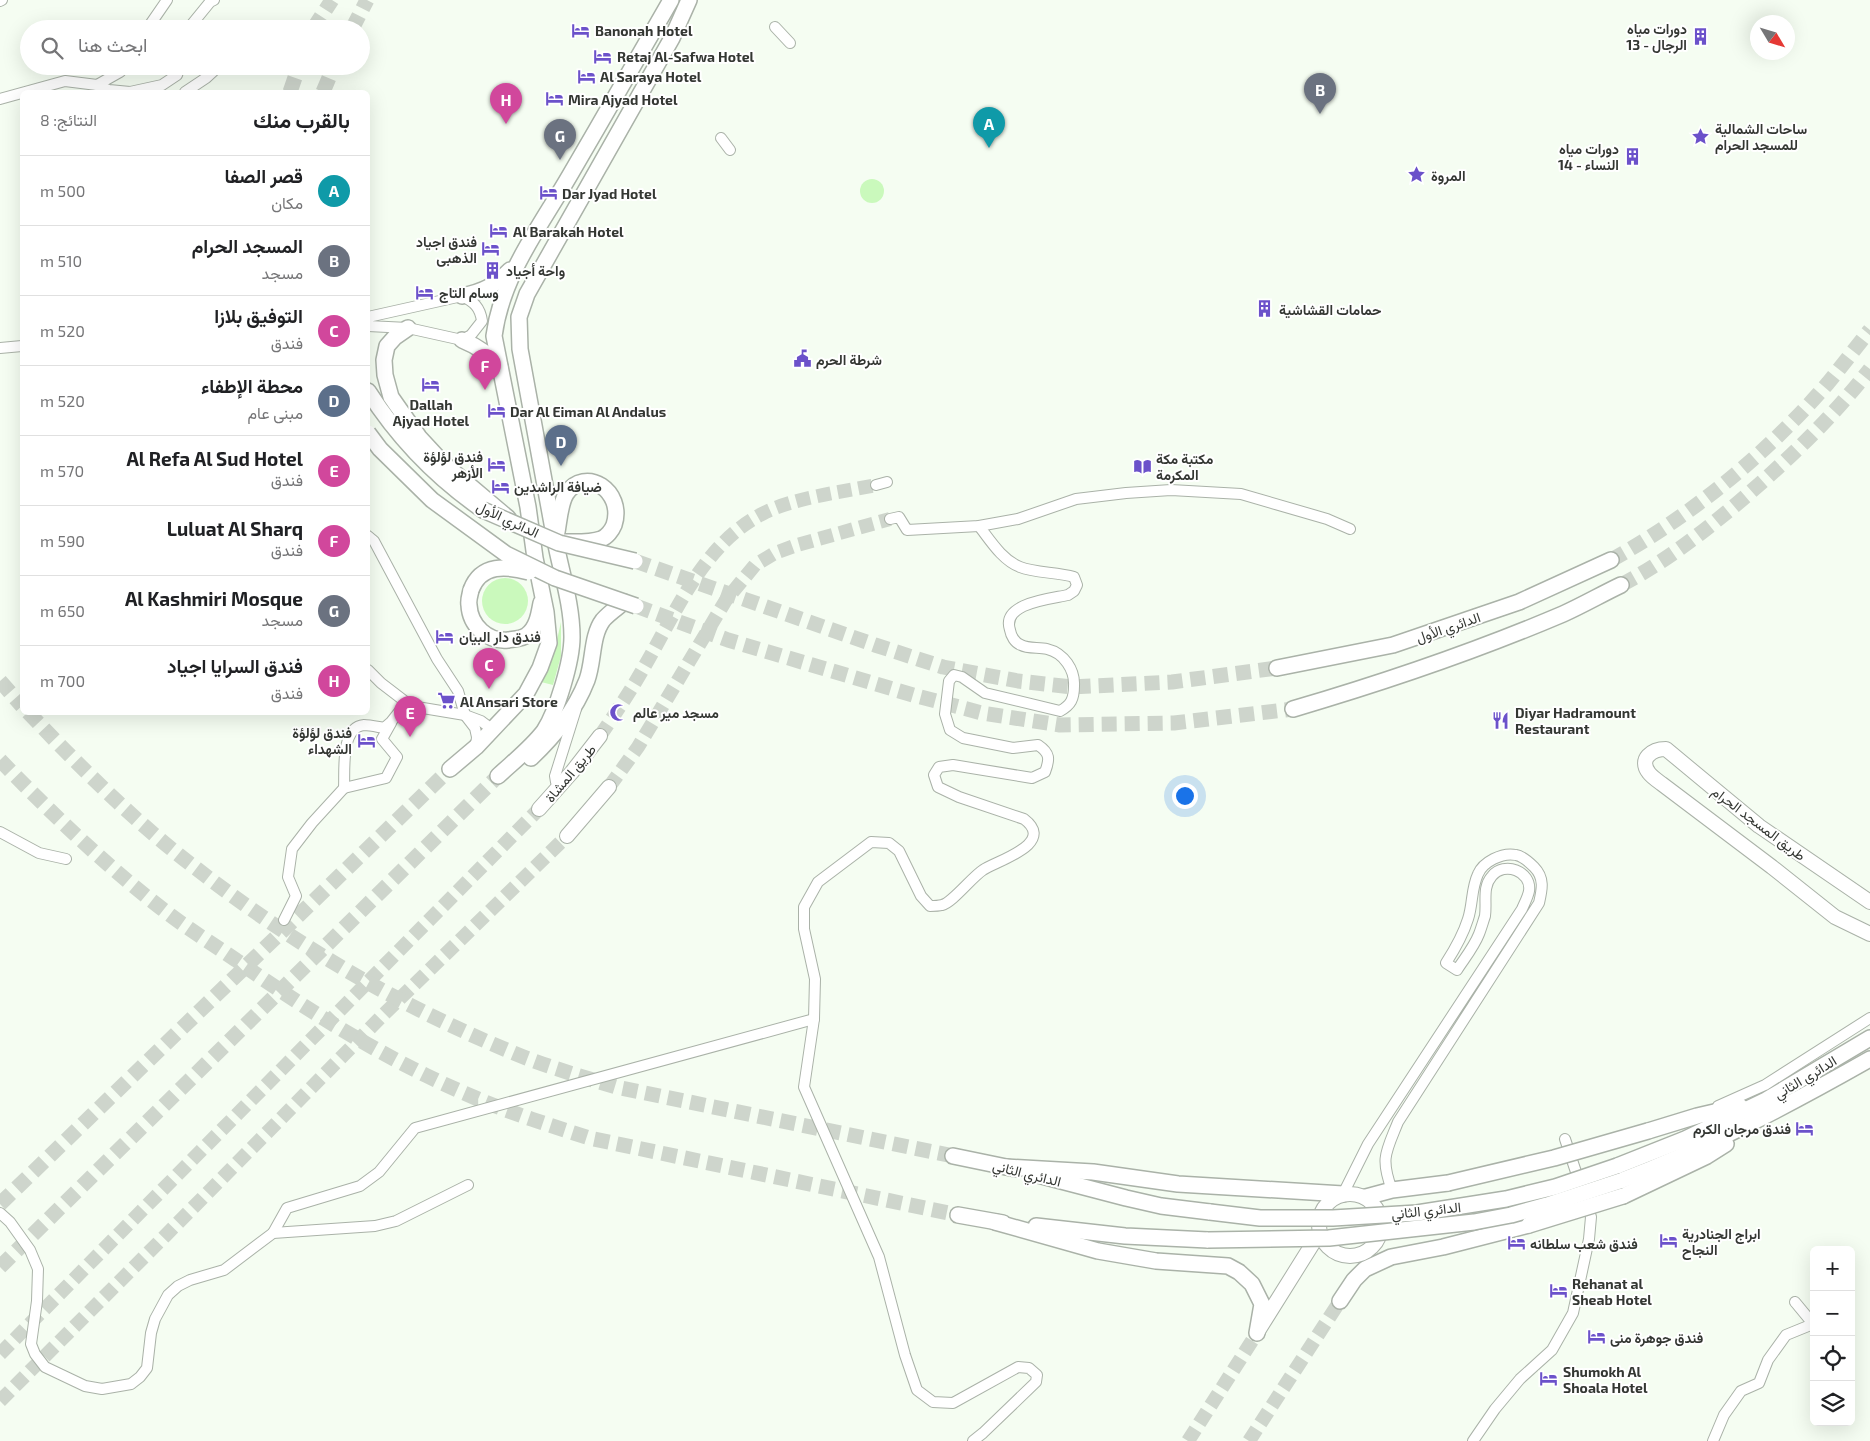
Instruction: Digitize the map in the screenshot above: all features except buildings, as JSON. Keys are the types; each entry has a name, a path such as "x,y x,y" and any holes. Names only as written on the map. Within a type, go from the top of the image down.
{"highway":[{"path":"636,62 660,0"},
{"path":"450,769 476,747 526,694 540,668 549,643 543,594 494,336 497,315 517,263 600,125 671,0"},
{"path":"672,38 689,0"},
{"path":"578,700 564,723 548,742 518,770 498,776 544,730 553,713 571,655 572,636 569,608 520,349 519,317 527,294 672,38 697,0"},
{"path":"462,296 481,292 496,284 517,263"},
{"path":"408,328 395,337 387,346 385,353 385,375 391,397 419,437 489,509"},
{"path":"462,340 477,346 500,367"},
{"path":"505,387 526,383"},
{"name":"الدائري الأول","path":"370,394 403,437 440,477 489,509 524,528 557,542 635,561"},
{"name":"الدائري الأول","path":"370,436 380,450 432,500 506,554 555,578 630,604 602,621 588,674 578,700"},
{"path":"583,482 595,483 612,495 617,515 612,528 606,536 600,540 593,541 557,542 566,495 574,486 583,482"},
{"name":"الدائري الأول","path":"1277,668 1393,645 1519,602 1611,560"},
{"path":"543,594 538,620 528,634 516,639 502,641 492,639 480,630 472,618 469,606 474,583 484,572 498,567 517,569 555,578"},
{"name":"الدائري الأول","path":"1293,709 1372,686 1485,644 1564,613 1621,585"},
{"name":"الدائري الثاني","path":"953,1156 1006,1167 1161,1206 1269,1218 1332,1218 1417,1213 1506,1199 1555,1187 1617,1166 1685,1139 1766,1100 1870,1038"},
{"name":"الدائري الثاني","path":"958,1215 995,1222 1125,1236 1208,1240 1328,1238 1474,1222 1621,1188 1707,1156 1785,1107 1870,1059"},
{"path":"1366,1197 1392,1190 1448,1183 1554,1158 1697,1116 1766,1100"},
{"path":"1006,1167 1093,1172 1178,1184 1343,1194"},
{"path":"1340,1301 1354,1280 1365,1269 1391,1257 1444,1247 1529,1226 1621,1188"},
{"path":"995,1222 1098,1252 1156,1261 1228,1266 1240,1272 1252,1284 1262,1304 1257,1333"}],"main road":[{"name":"طريق المشاة","path":"539,809 600,736"},
{"name":"طريق المسجد الحرام","path":"1870,902 1759,826 1666,749 1656,749 1649,754 1646,760 1648,772 1662,784 1835,917 1870,934"},
{"path":"567,836 609,788"},
{"path":"1343,1194 1358,1194 1366,1197 1373,1203 1381,1220 1381,1230 1378,1239 1373,1247 1356,1256 1337,1254 1323,1241 1319,1222 1322,1213 1327,1204 1343,1194"},
{"path":"1257,1333 1320,1232"},
{"path":"1340,1301 1365,1252"}],"street":[{"path":"153,20 166,0"},
{"path":"195,20 210,2 214,0"},
{"path":"775,27 790,43"},
{"path":"97,84 114,75"},
{"path":"141,90 162,86 176,75"},
{"path":"188,90 209,75"},
{"path":"32,90 65,81 97,84 108,90"},
{"path":"0,99 20,93"},
{"path":"720,138 730,150"},
{"path":"370,317 462,296 474,302 481,312 482,321 471,335 462,340 408,328 370,326"},
{"path":"0,348 20,346"},
{"path":"876,485 887,482"},
{"path":"894,518 907,530 979,526 1018,519 1076,499 1171,490 1241,494 1327,519 1350,529"},
{"path":"973,1441 1036,1382 1037,1375 1029,1368 1018,1367 953,1404 933,1402 917,1390 905,1355 879,1257 804,1087 814,1019 815,979 804,929 804,907 818,882 871,842 889,843 899,851 921,896 930,906 944,905 982,870 1018,854 1030,842 1033,832 1030,823 1024,819 959,797 938,787 934,775 939,767 953,765 1032,778 1045,772 1050,761 1047,751 1038,745 1013,748 963,738 950,730 944,714 949,681 954,675 962,677 985,693 1060,711 1069,706 1074,697 1074,679 1068,662 1060,654 1049,649 1020,645 1012,636 1008,625 1012,616 1022,605 1068,595 1074,591 1076,585 1074,578 1063,574 1021,568 1011,562 998,550 979,526"},
{"path":"370,538 374,541 437,659 458,691 465,715 475,728 476,747"},
{"path":"370,672 411,706 465,715 481,721 493,730"},
{"path":"560,786 556,782 555,776 575,718 578,700"},
{"path":"284,920 296,896 288,877 292,849 312,823 344,788 386,778 390,773 397,758 382,739 391,722 406,703"},
{"path":"344,788 344,758 347,742 355,729 363,725 384,728 391,722"},
{"path":"0,832 39,852 66,859"},
{"path":"1343,1194 1368,1144 1522,909 1529,891 1528,881 1520,872 1511,868 1499,869 1491,876 1486,886 1485,916 1479,936 1457,970 1446,963 1461,938 1469,917 1473,888 1478,872 1487,863 1502,855 1516,855 1530,862 1538,872 1543,884 1539,903 1398,1122 1385,1154 1384,1169 1392,1190"},
{"path":"1697,1116 1765,1085 1870,1018"},
{"path":"0,1213 10,1222 30,1250 38,1269 38,1291 31,1344 35,1354 45,1367 85,1386 102,1389 130,1384 140,1377 147,1368 151,1333 155,1319 168,1295 178,1286 190,1280 224,1270 273,1233 287,1208 360,1186 379,1172 415,1128 814,1019"},
{"path":"1473,1441 1495,1409 1520,1379 1552,1350 1573,1313 1589,1239 1591,1217 1565,1139"},
{"path":"273,1233 375,1226 396,1221 468,1185"},
{"path":"1795,1302 1810,1320"},
{"path":"1713,1441 1724,1415 1741,1392 1759,1383 1768,1360 1786,1335 1810,1325"}],"green space":[{"path":"872,179 880,183 884,191 880,199 872,203 864,199 860,191 864,183"},
{"path":"500,578 510,578 524,588 528,601 524,614 518,620 510,624 500,624 486,614 482,606 482,596 492,582"},
{"path":"561,622 561,656 553,685 541,682 554,653"}],"tunnel":[{"path":"319,20 332,0"},
{"path":"357,20 367,0"},
{"path":"291,90 296,75"},
{"path":"324,90 330,75"},
{"path":"1611,560 1670,524 1754,458 1805,409 1870,330"},
{"path":"1621,585 1653,567 1683,546 1757,487 1825,422 1870,369"},
{"path":"600,736 638,678 692,582 723,543 741,527 774,508 818,496 876,485"},
{"path":"609,787 638,747 726,600 755,565 775,553 797,545 890,519"},
{"path":"635,561 943,667 1018,681 1072,687 1172,682 1277,668"},
{"path":"636,606 728,640 913,695 982,713 1060,725 1174,723 1293,709"},
{"path":"0,681 20,704"},
{"path":"31,715 68,754 152,833 197,869 308,947 427,1014 522,1056 616,1087 953,1156"},
{"path":"0,760 98,856 179,922 323,1018 415,1070 446,1085 505,1110 589,1138 958,1215"},
{"path":"0,1204 450,769"},
{"path":"0,1267 498,776"},
{"path":"0,1354 539,809"},
{"path":"0,1401 383,1015 567,836"},
{"path":"1249,1441 1340,1301"},
{"path":"1188,1441 1257,1333"}],"place":[{"name":"Banonah Hotel","path":"581,30"},
{"name":"دورات مياه الرجال - 13","path":"1701,36"},
{"name":"Retaj Al-Safwa Hotel","path":"603,56"},
{"name":"Al Saraya Hotel","path":"586,76"},
{"name":"Mira Ajyad Hotel","path":"554,99"},
{"name":"المسجد الحرام","path":"1320,114"},
{"name":"فندق السرايا اجياد","path":"506,124"},
{"name":"ساحات الشمالية للمسجد الحرام","path":"1701,136"},
{"name":"قصر الصفا","path":"989,148"},
{"name":"دورات مياه النساء - 14","path":"1633,156"},
{"name":"Al Kashmiri Mosque","path":"560,160"},
{"name":"المروة","path":"1417,175"},
{"name":"Dar Jyad Hotel","path":"548,193"},
{"name":"Al Barakah Hotel","path":"499,231"},
{"name":"فندق اجیاد الذهبی","path":"491,249"},
{"name":"واحة أجياد","path":"492,270"},
{"name":"وسام التاج","path":"425,292"},
{"name":"حمامات القشاشية","path":"1265,309"},
{"name":"شرطة الحرم","path":"802,359"},
{"name":"Dallah Ajyad Hotel","path":"431,384"},
{"name":"Luluat Al Sharq","path":"485,390"},
{"name":"Dar Al Eiman Al Andalus","path":"496,411"},
{"name":"فندق لؤلؤة الأزهر","path":"497,464"},
{"name":"محطة الإطفاء","path":"561,466"},
{"name":"مكتبة مكة المكرمة","path":"1142,466"},
{"name":"ضيافة الراشدين","path":"500,486"},
{"name":"فندق دار البيان","path":"445,636"},
{"name":"التوفيق بلازا","path":"489,689"},
{"name":"Al Ansari Store","path":"446,701"},
{"name":"مسجد مير عالم","path":"619,712"},
{"name":"Diyar Hadramount Restaurant","path":"1501,720"},
{"name":"Al Refa Al Sud Hotel","path":"410,737"},
{"name":"فندق لؤلؤة الشهداء","path":"366,740"},
{"name":"فندق مرجان الكرم","path":"1805,1128"},
{"name":"ابراج الجنادرية النجاح","path":"1668,1241"},
{"name":"فندق شعب سلطانه","path":"1516,1243"},
{"name":"Rehanat al Sheab Hotel","path":"1558,1291"},
{"name":"فندق جوهرة منى","path":"1596,1337"},
{"name":"Shumokh Al Shoala Hotel","path":"1549,1379"}]}
